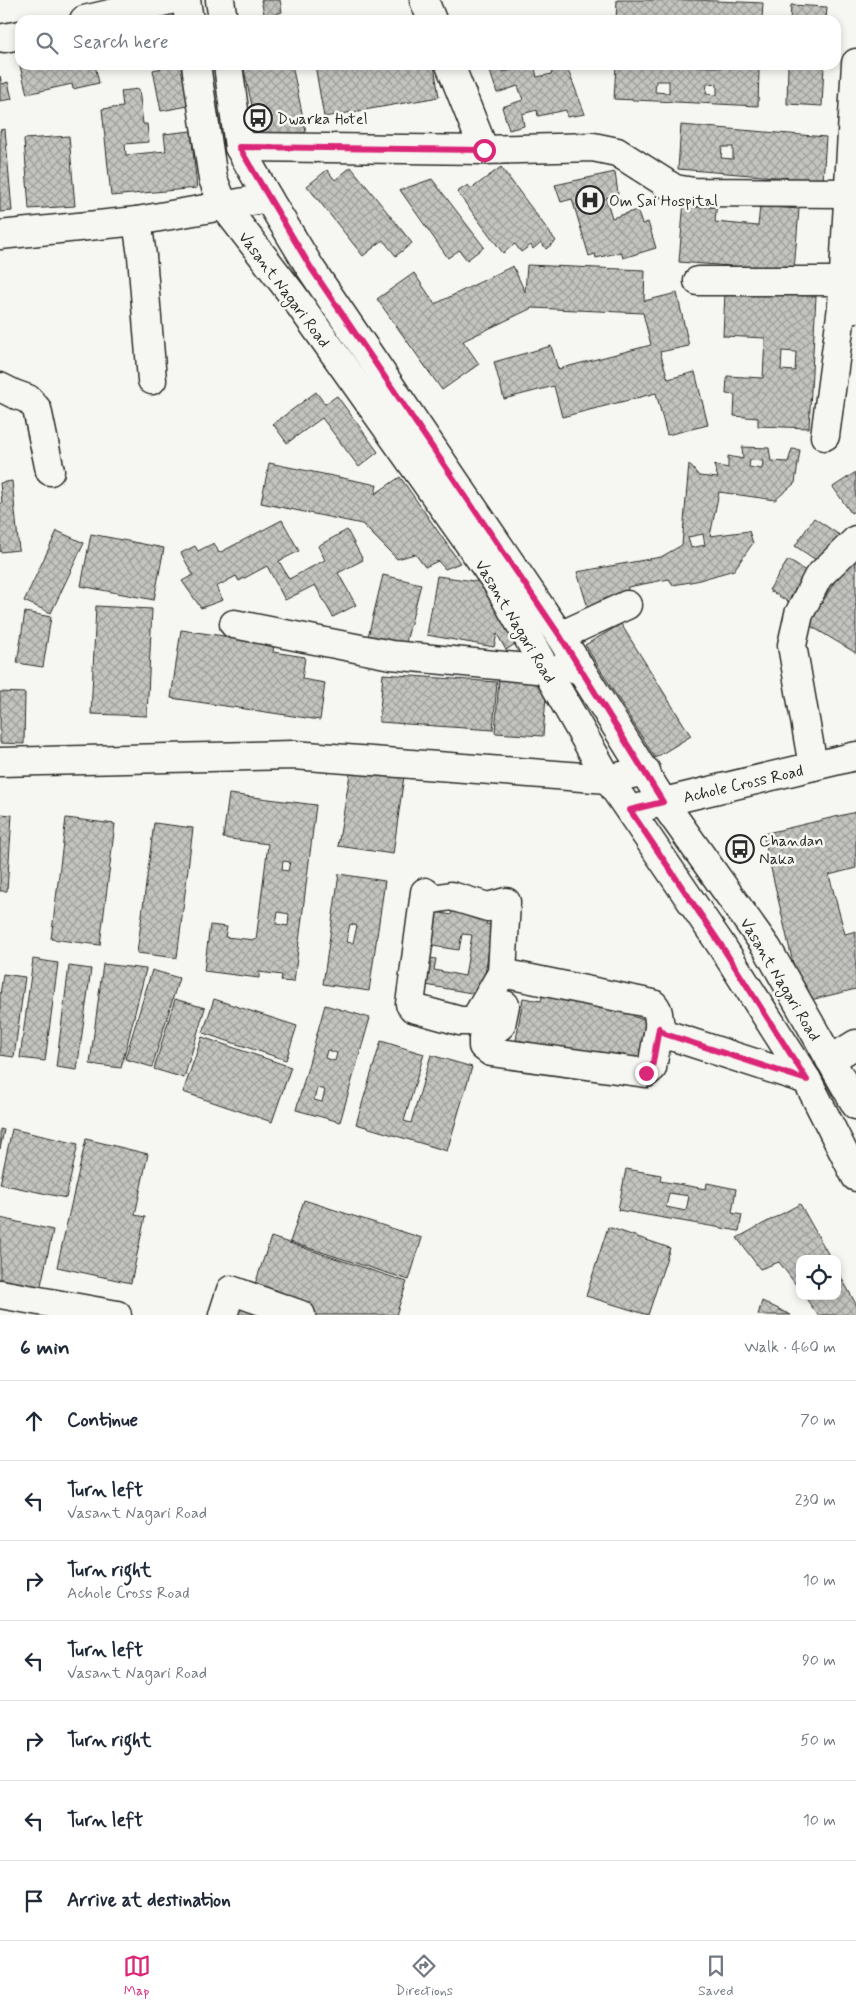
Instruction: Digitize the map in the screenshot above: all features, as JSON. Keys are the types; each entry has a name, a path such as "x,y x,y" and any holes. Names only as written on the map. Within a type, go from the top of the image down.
{"street":[{"path":"106,15 170,0"},
{"path":"186,0 188,15"},
{"path":"220,0 222,15"},
{"path":"424,0 430,15"},
{"path":"825,436 847,299 849,193 856,63"},
{"name":"Vasant Nagari Road","path":"197,70 213,179 224,206 292,294 497,583 608,779 721,945 807,1080 856,1177"},
{"name":"Vasant Nagari Road","path":"229,70 239,147 268,198 311,268 580,666 646,771 663,802 766,948 856,1105"},
{"path":"452,70 484,150"},
{"path":"239,147 484,150 593,147 616,152 675,189 694,192 849,193"},
{"path":"0,235 137,221 268,198"},
{"path":"137,221 142,256 152,380"},
{"path":"698,281 847,299"},
{"path":"0,387 28,398 37,409 50,471"},
{"path":"813,766 792,645 799,614 818,577 856,540"},
{"path":"560,636 627,605"},
{"path":"234,624 391,655 546,670 580,666"},
{"path":"0,762 294,755 608,779 646,771"},
{"name":"Achole Cross Road","path":"630,810 856,756"},
{"path":"425,892 433,899 451,896 488,907 506,902 502,972 474,1021 460,1021 413,1008 410,1000 425,892"},
{"path":"502,972 653,1004 658,1010 659,1028 652,1068 646,1073 491,1052 483,1046 482,1039 502,1025 505,1005"},
{"path":"659,1028 665,1034 807,1080"},
{"path":"830,1060 856,1044"},
{"path":"222,1315 231,1290 300,1315"},
{"path":"0,1294 116,1315"}],"building":[{"path":"261,0 280,0 282,12 274,15 264,15"},
{"path":"617,0 694,0 763,3 762,15 616,15"},
{"path":"791,5 827,7 826,15 790,15"},
{"path":"175,9 176,15 149,15"},
{"path":"21,70 96,70 99,83 73,89 72,84 27,94"},
{"path":"153,70 192,70 199,104 161,111"},
{"path":"244,70 293,70 306,132 260,142"},
{"path":"316,70 435,70 439,97 324,117"},
{"path":"490,70 502,70 503,72 535,70 537,77 552,74 551,70 568,70 585,114 567,117 566,110 538,116 537,110 522,114 524,126 509,130 502,107 523,100 518,86 497,93"},
{"path":"616,70 759,70 758,106 614,99","holes":["656,81 669,81 669,93 655,92","707,83 717,84 717,95 706,94"]},
{"path":"788,70 824,70 822,106 787,104"},
{"path":"0,76 2,84 8,82 12,99 0,101"},
{"path":"139,89 143,124 147,124 149,142 125,144 126,155 166,151 164,134 191,131 197,188 111,196 102,109 123,107 121,91"},
{"path":"681,125 826,137 823,181 678,169","holes":["722,147 733,147 733,159 721,158"]},
{"path":"5,129 12,211 0,212 0,130"},
{"path":"69,136 75,206 29,209 24,139"},
{"path":"351,167 412,243 396,256 383,240 363,256 307,186 327,170 335,180"},
{"path":"501,167 556,241 546,249 541,242 533,249 531,245 521,252 515,244 503,253 457,192 468,185 471,189"},
{"path":"615,172 618,194 606,198 612,218 637,210 642,224 648,222 656,248 623,258 621,252 596,258 595,254 589,256 572,199 561,202 555,185"},
{"path":"432,179 484,247 467,260 459,250 448,258 400,190"},
{"path":"684,200 717,202 715,222 758,226 760,206 799,209 794,271 679,262"},
{"path":"527,265 645,270 644,301 677,293 689,346 660,352 668,379 695,372 708,425 667,435 656,393 562,417 554,386 504,399 494,362 551,346 558,369 651,345 643,313 532,308 463,341 479,364 442,390 377,299 414,273 435,304 513,266 525,292"},
{"path":"725,292 816,296 809,428 758,426 758,418 734,416 735,395 726,394 727,376 763,378 765,338 723,336","holes":["782,351 796,352 795,371 781,370"]},
{"path":"316,392 325,404 337,396 378,452 359,467 322,418 287,443 273,424"},
{"path":"742,447 769,448 771,461 788,462 792,449 800,450 795,483 775,500 719,492 710,536 749,531 753,543 734,570 696,581 673,585 669,579 628,587 627,594 588,608 577,572 661,557 682,545 689,464 699,476 718,478 714,465 728,468 728,456 743,459","holes":["750,460 763,461 762,469 749,467","703,534 705,545 691,548 688,537"]},
{"path":"269,463 377,485 375,494 400,477 460,563 445,569 438,561 425,567 415,554 397,559 362,524 261,503"},
{"path":"856,472 856,510 851,513 833,487"},
{"path":"12,481 19,550 0,552 0,503 2,503 0,483"},
{"path":"814,518 841,536 822,564 795,546"},
{"path":"282,520 299,551 279,561 289,579 325,560 318,546 347,530 363,560 338,573 356,605 333,617 315,585 285,600 267,566 239,581 236,576 216,587 223,600 201,608 182,581 193,575 181,553 195,546 198,551 214,543 219,553"},
{"path":"57,531 84,543 51,613 24,601"},
{"path":"91,534 164,548 154,600 81,586"},
{"path":"848,559 856,563 856,653 809,625"},
{"path":"788,560 814,576 795,606 769,590"},
{"path":"383,575 421,584 404,650 367,641"},
{"path":"437,576 481,582 524,638 506,650 497,634 494,647 427,635"},
{"path":"96,606 152,609 147,716 91,714"},
{"path":"25,612 51,617 43,667 17,663"},
{"path":"621,624 691,736 655,758 585,645"},
{"path":"181,630 274,643 273,652 305,657 302,679 325,683 320,720 171,698"},
{"path":"383,674 497,682 493,730 379,722"},
{"path":"499,679 547,683 543,736 495,733"},
{"path":"0,692 25,693 24,744 0,743"},
{"path":"351,768 404,776 393,854 338,846"},
{"path":"229,794 316,805 294,982 281,981 282,975 259,972 259,978 204,971 210,925 227,927 225,937 256,940 268,844 223,838","holes":["283,861 290,862 288,871 282,870","278,912 289,914 288,926 276,924"]},
{"path":"856,812 856,868 829,875 845,934 856,931 856,989 802,1002 763,834"},
{"path":"0,814 12,815 7,891 0,891"},
{"path":"66,818 115,824 100,945 51,939"},
{"path":"154,823 193,828 177,958 137,953"},
{"path":"339,874 385,881 369,991 323,984","holes":["350,924 357,926 353,943 346,942"]},
{"path":"452,909 488,916 486,924 493,925 483,986 478,985 477,994 420,984 425,957 436,959 434,970 465,976 472,935 462,934 459,950 426,945 432,911 451,915"},
{"path":"33,959 58,963 45,1061 20,1058"},
{"path":"103,964 146,969 121,1068 90,1064"},
{"path":"69,966 91,969 77,1070 56,1067"},
{"path":"152,970 179,978 152,1067 125,1059"},
{"path":"3,974 25,977 14,1057 0,1055 0,995"},
{"path":"543,992 635,1009 634,1017 653,1021 645,1063 516,1040 523,998 541,1001"},
{"path":"175,999 205,1008 184,1078 154,1069"},
{"path":"214,999 297,1026 286,1060 203,1033"},
{"path":"325,1005 370,1018 340,1122 296,1110","holes":["327,1050 337,1053 335,1061 325,1058","317,1088 325,1090 322,1102 314,1100"]},
{"path":"202,1037 291,1067 272,1122 183,1092"},
{"path":"381,1041 424,1054 404,1121 411,1123 431,1055 472,1067 447,1151 356,1124"},
{"path":"0,1129 4,1130 0,1149"},
{"path":"12,1129 78,1144 66,1198 0,1184"},
{"path":"86,1139 148,1154 135,1215 145,1217 131,1283 57,1267"},
{"path":"626,1169 661,1175 660,1181 706,1189 707,1183 736,1189 732,1213 742,1215 739,1231 618,1210","holes":["669,1193 689,1196 686,1211 666,1207"]},
{"path":"304,1200 422,1238 409,1280 290,1242"},
{"path":"800,1204 829,1255 796,1255 796,1285 779,1262 760,1269 737,1238"},
{"path":"0,1218 53,1230 38,1299 0,1290"},
{"path":"608,1227 670,1248 648,1315 586,1296"},
{"path":"271,1237 407,1282 396,1315 317,1315 252,1293"},
{"path":"841,1277 856,1304 856,1315 818,1315 807,1300 841,1300"},
{"path":"233,1300 275,1315 228,1315"},
{"path":"762,1301 791,1315 758,1315"}],"place":[{"name":"Dwarka Hotel","path":"258,118"},
{"name":"Om Sai Hospital","path":"590,200"},
{"name":"Chandan Naka","path":"740,849"}],"route":[{"path":"484,150 239,147 311,268 560,636 646,771 663,802 630,810 721,945 807,1080 665,1034 659,1028 652,1068 646,1073"}]}
